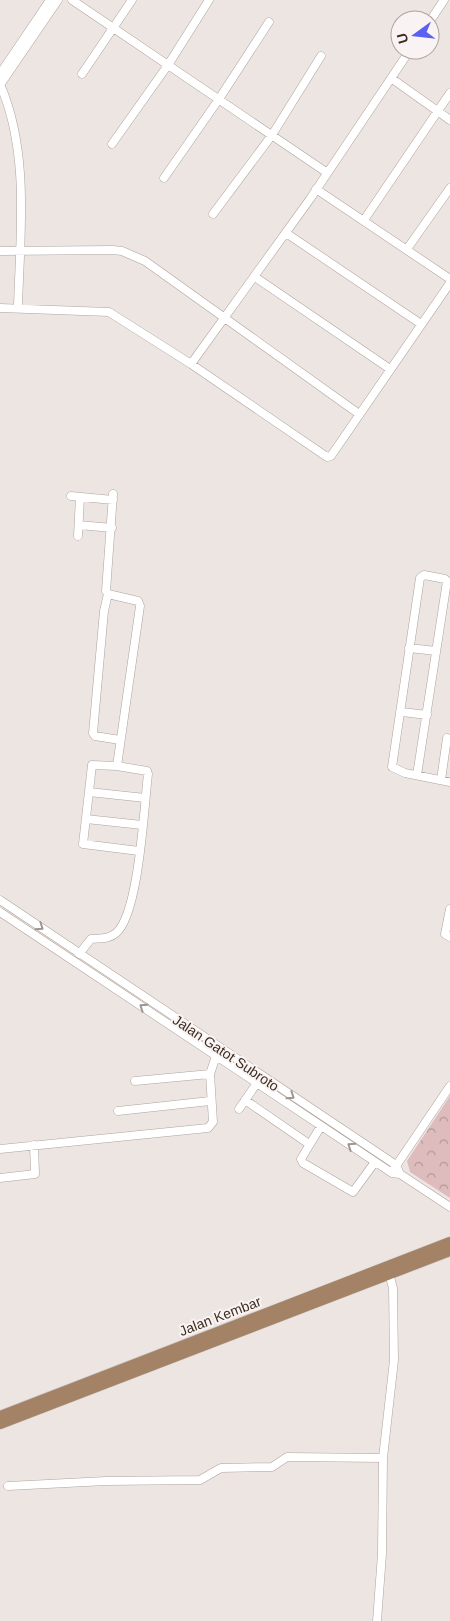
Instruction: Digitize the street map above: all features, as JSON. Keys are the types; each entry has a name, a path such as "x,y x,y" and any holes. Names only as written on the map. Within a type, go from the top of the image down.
{"main road":[{"name":"Jalan Kembar","path":"0,1424 389,1273 450,1242"},
{"name":"Jalan Kembar","path":"0,1416 450,1251"}],"street":[{"path":"0,74 50,0"},
{"path":"18,307 20,181 17,142 0,85 58,0"},
{"path":"72,0 326,172"},
{"path":"82,74 132,0"},
{"path":"112,144 168,65 208,0"},
{"path":"164,178 219,99 269,22"},
{"path":"214,214 272,135 321,56"},
{"path":"191,364 286,233 403,60"},
{"path":"391,78 450,120"},
{"path":"364,220 450,94"},
{"path":"407,250 450,188"},
{"path":"0,308 18,307 109,312 191,364 325,457 331,456 450,281 364,220 316,189"},
{"path":"286,233 421,324"},
{"path":"0,251 122,251 145,261 359,414"},
{"path":"255,277 390,369"},
{"path":"71,496 113,497 108,594 104,611 93,733 95,736 120,740"},
{"path":"78,536 80,497"},
{"path":"79,525 112,528"},
{"path":"416,776 447,581 424,575 420,578 409,648 402,712 392,767 416,776 450,782"},
{"path":"108,594 134,599 138,601 140,606 117,766"},
{"path":"409,648 436,651"},
{"path":"402,712 427,715"},
{"path":"441,780 447,738"},
{"path":"80,952 88,942 108,938 115,934 126,920 133,898 139,851 148,772 117,766 92,766 84,846 139,851"},
{"path":"89,792 145,798"},
{"path":"86,820 142,825"},
{"name":"Jalan Gatot Subroto","path":"0,900 80,952 172,1016 181,1027 216,1056 375,1162 450,1207"},
{"path":"450,909 445,934 450,937"},
{"name":"Jalan Gatot Subroto","path":"0,912 167,1024 181,1027 396,1165"},
{"path":"167,1024 172,1016"},
{"path":"0,1148 208,1128 213,1122 210,1101 210,1074 216,1056"},
{"path":"135,1081 210,1074"},
{"path":"239,1109 257,1083"},
{"path":"396,1174 396,1165 450,1086"},
{"path":"245,1100 309,1144"},
{"path":"118,1111 210,1101"},
{"path":"321,1126 301,1159 303,1163 353,1192 375,1162"},
{"path":"335,1136 340,1128"},
{"path":"0,1178 35,1174 34,1145"},
{"path":"377,1621 382,1554 383,1458 394,1360 393,1288 389,1273"},
{"path":"8,1486 203,1480 222,1468 272,1467 287,1457 383,1458"}],"green space":[{"path":"450,1096 450,1198 410,1172 407,1161"}]}
